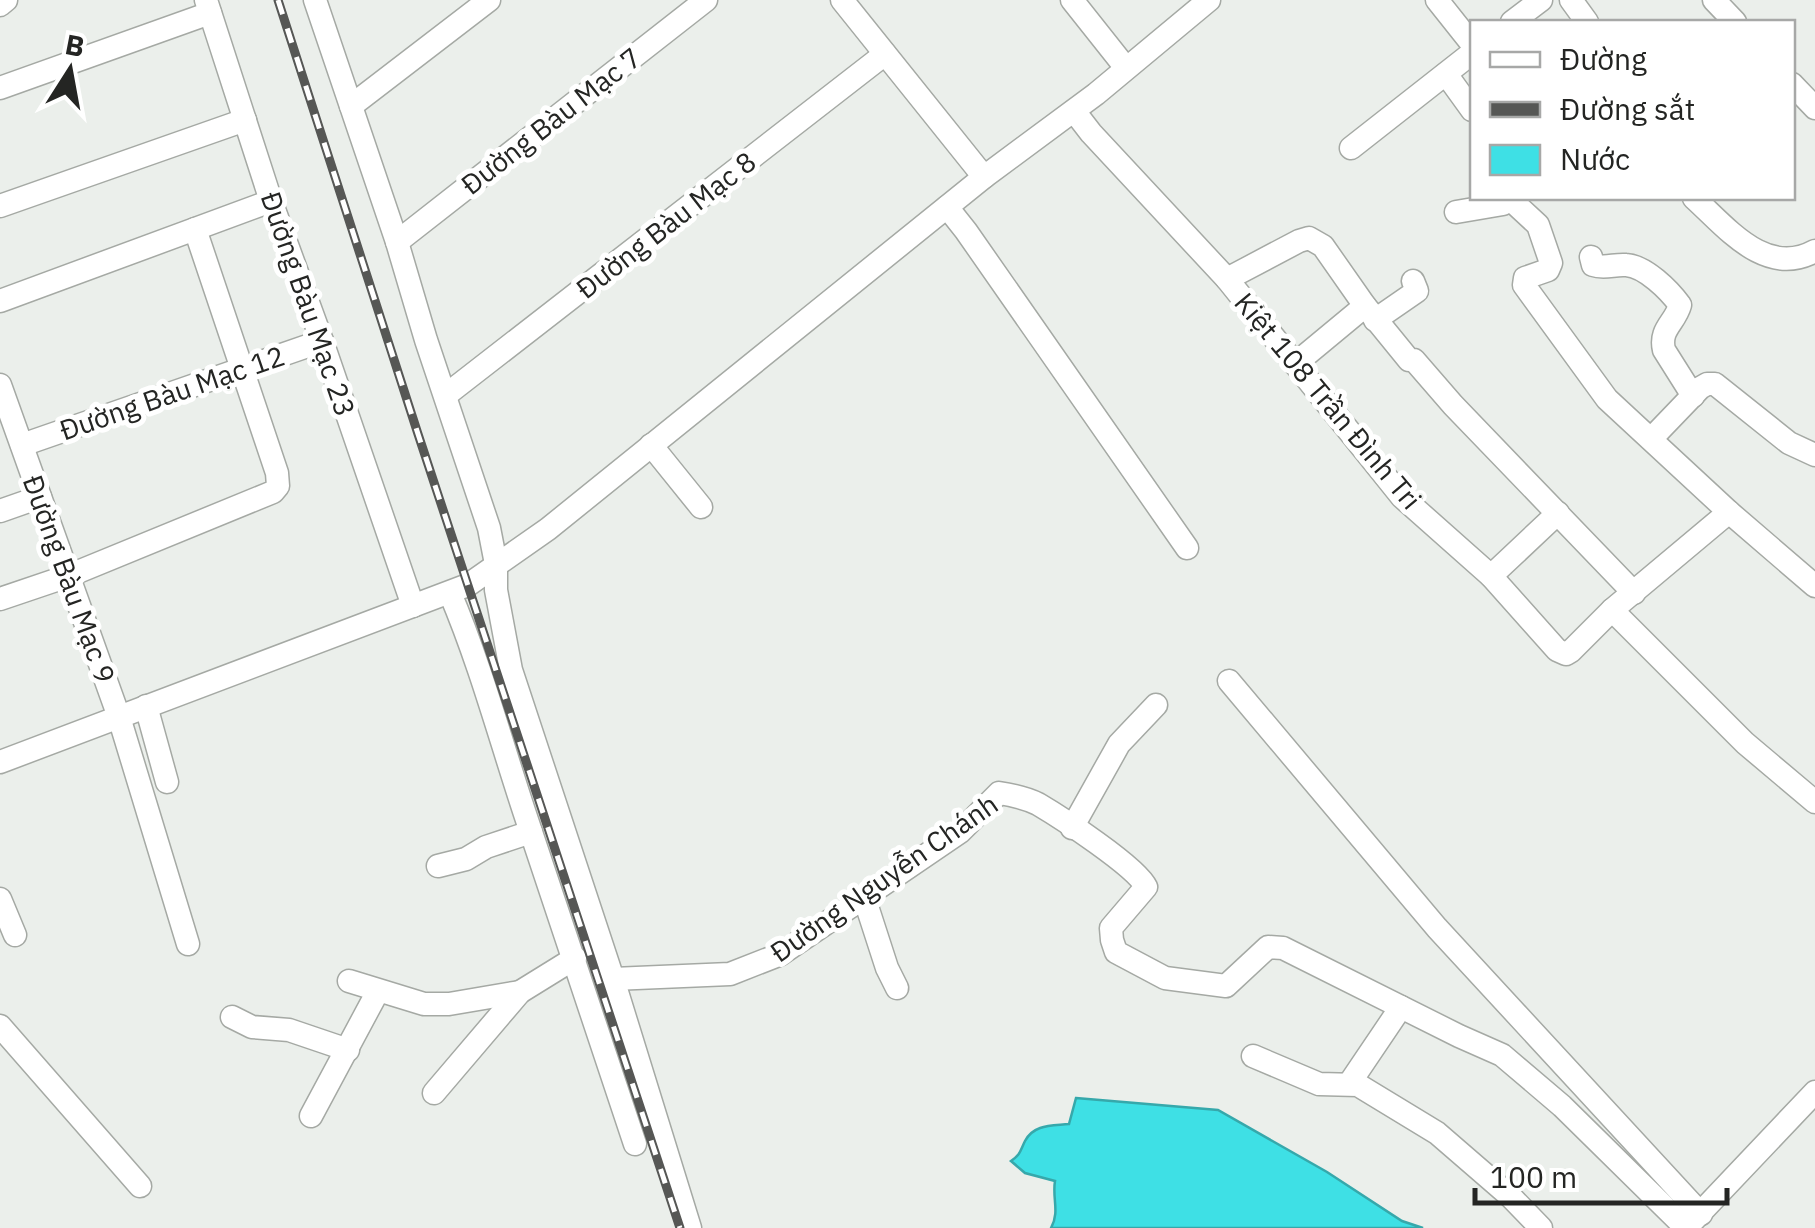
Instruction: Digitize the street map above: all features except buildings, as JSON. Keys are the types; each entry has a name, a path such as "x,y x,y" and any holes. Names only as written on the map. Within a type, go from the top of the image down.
{"street":[{"path":"314,0 490,528 496,590 511,670 690,1228"},
{"path":"351,106 488,0"},
{"name":"Đường Bàu Mạc 7","path":"397,242 706,0"},
{"path":"842,0 984,177"},
{"path":"1072,0 1126,68"},
{"path":"0,762 468,585 548,529 1209,0"},
{"path":"1437,0 1470,41"},
{"path":"1515,20 1540,0"},
{"path":"1714,0 1733,20"},
{"path":"0,88 208,7"},
{"name":"Đường Bàu Mạc 23","path":"208,7 271,202 413,606"},
{"name":"Đường Bàu Mạc 8","path":"446,396 886,54"},
{"path":"1351,148 1470,55"},
{"path":"1446,74 1470,107"},
{"path":"1795,87 1815,108"},
{"name":"Kiệt 108 Trần Đình Tri","path":"1074,111 1227,279 1402,497 1491,576 1557,650 1566,654 1729,512"},
{"path":"0,206 245,120"},
{"path":"1456,212 1508,200"},
{"path":"1513,200 1538,226 1551,263 1548,270 1526,278 1524,285 1608,399 1815,586"},
{"path":"1696,200 1760,254 1784,260 1815,252"},
{"path":"0,301 271,202"},
{"path":"947,208 1187,548"},
{"path":"0,600 273,492 278,486 277,473 195,229"},
{"path":"1227,279 1299,241 1309,238 1323,246 1408,360 1414,360 1634,592"},
{"path":"1591,257 1593,265 1600,268 1632,266 1675,298 1680,305 1666,326 1662,342 1693,396"},
{"path":"1295,364 1370,313 1417,292 1413,280"},
{"name":"Đường Bàu Mạc 12","path":"22,445 322,341"},
{"name":"Đường Bàu Mạc 9","path":"0,384 118,717 188,944"},
{"path":"1651,439 1706,384 1715,384 1789,443 1815,455"},
{"path":"651,445 701,507"},
{"path":"0,511 40,497"},
{"path":"1491,576 1558,513"},
{"path":"450,593 472,644 634,1144"},
{"path":"1612,610 1745,744 1815,802"},
{"path":"1229,681 1437,928 1694,1221 1815,1092"},
{"path":"1072,828 1118,744 1156,705"},
{"path":"146,706 167,782"},
{"name":"Đường Nguyễn Chánh","path":"613,979 730,974 781,954 960,832 999,793 1036,803 1142,877 1146,888 1112,928 1116,952 1165,978 1226,986 1268,947 1283,948 1502,1055 1694,1221"},
{"path":"438,866 531,832"},
{"path":"864,897 897,988"},
{"path":"0,899 16,934"},
{"path":"434,1093 520,992 574,958"},
{"path":"349,981 424,1004 520,992"},
{"path":"310,1116 378,991"},
{"path":"1349,1084 1401,1007"},
{"path":"232,1018 252,1027 295,1032 348,1050"},
{"path":"1,1030 140,1186"},
{"path":"1253,1056 1319,1084 1358,1085 1437,1132 1542,1228"}],"water":[{"path":"1076,1098 1218,1110 1327,1172 1402,1221 1423,1228 1051,1228 1055,1181 1025,1173 1011,1161 1033,1131 1069,1124"}],"railway":[{"path":"278,0 680,1228"}]}
